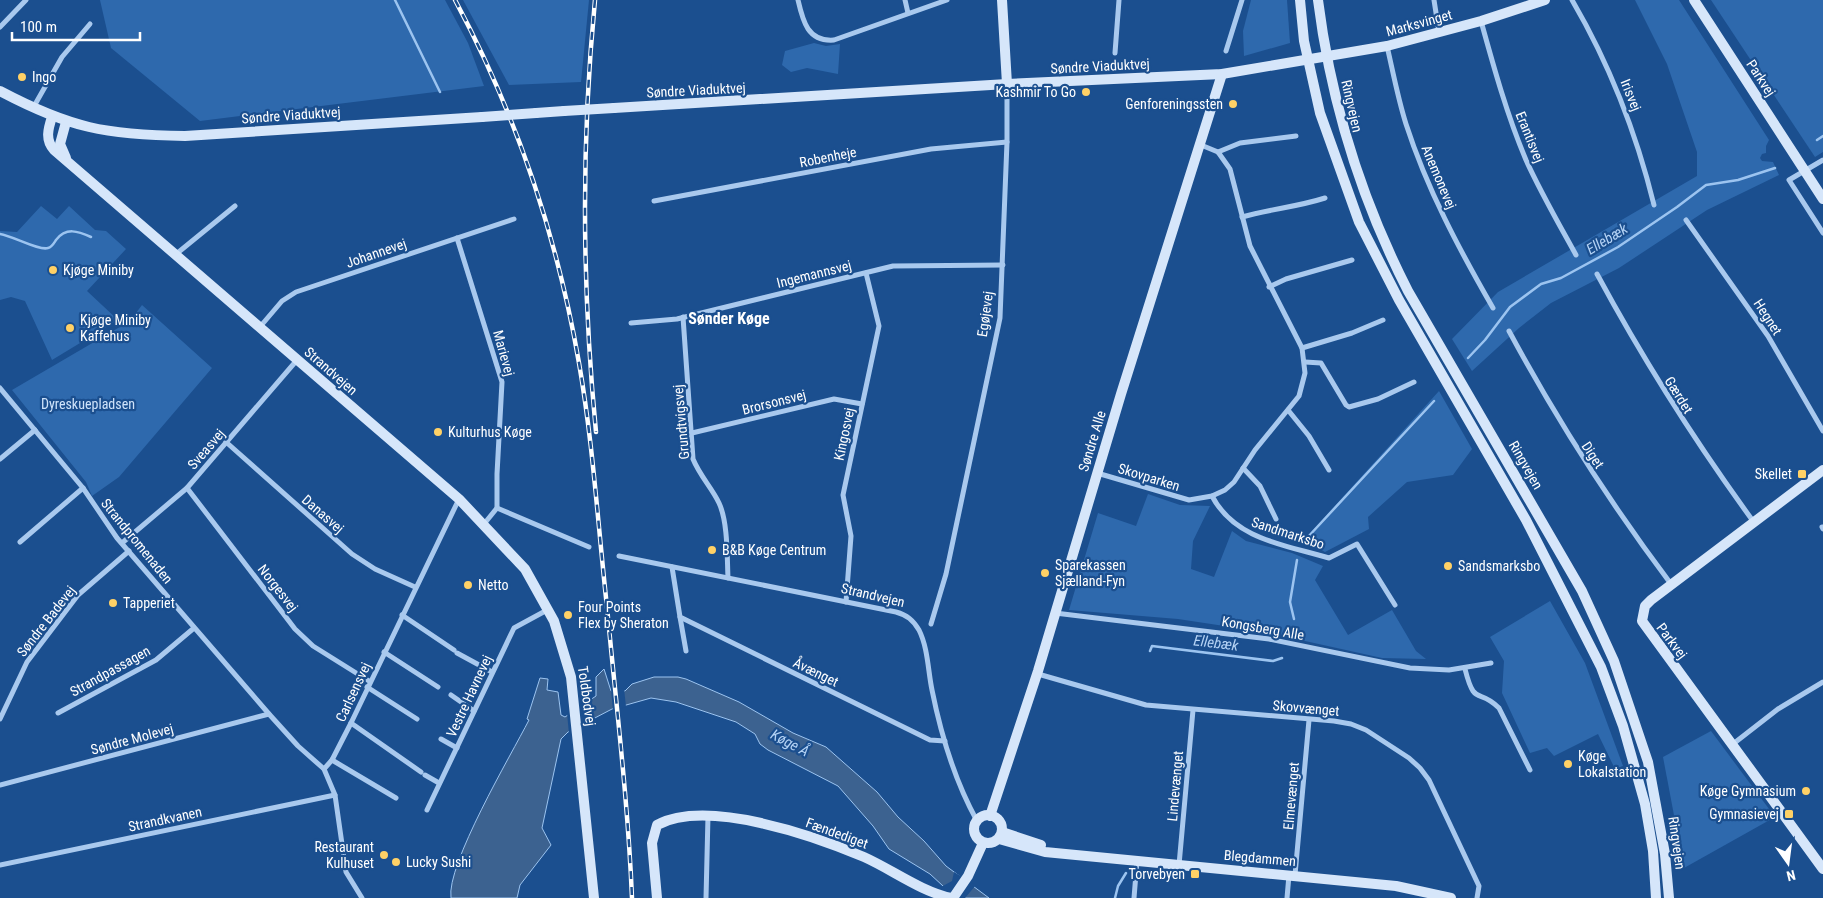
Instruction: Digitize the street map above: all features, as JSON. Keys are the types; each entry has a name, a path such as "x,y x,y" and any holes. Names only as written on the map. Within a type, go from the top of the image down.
{"street":[{"path":"0,27 26,0"},
{"path":"798,0 806,27 819,39 834,40 947,0"},
{"path":"905,0 908,13"},
{"name":"Egøjevej","path":"932,624 946,574 1000,318 1007,142 1007,84 1002,0"},
{"path":"1115,54 1119,0"},
{"path":"1226,51 1242,0"},
{"name":"Ringvejen","path":"1300,0 1302,33 1328,138 1359,222 1399,300 1526,520 1601,667 1623,726 1645,804 1653,851 1656,898"},
{"name":"Ringvejen","path":"1318,0 1327,58 1348,148 1360,183 1390,256 1408,291 1582,591 1614,660 1648,762 1665,854 1669,898"},
{"path":"1434,0 1439,32"},
{"name":"Irisvej","path":"1572,0 1610,73 1628,116 1654,205"},
{"name":"Parkvej","path":"1694,0 1823,199"},
{"name":"Marksvinget","path":"1327,58 1387,46 1481,21 1540,1"},
{"name":"Erantisvej","path":"1481,21 1509,116 1526,159 1551,211 1576,255"},
{"path":"33,108 62,57 90,24"},
{"name":"Anemonevej","path":"1387,46 1406,123 1426,177 1448,226 1493,308"},
{"name":"Søndre Viaduktvej","path":"66,122 125,134 185,136 1007,84 1222,74 1327,58"},
{"name":"Søndre Alle","path":"990,816 1038,674 1097,473 1222,74"},
{"path":"0,91 66,122 60,144 68,161"},
{"name":"Strandvejen","path":"52,117 48,131 50,145 259,328 459,498 484,524"},
{"path":"1201,145 1218,152 1240,143 1296,136"},
{"name":"Robenheje","path":"654,201 931,149 1007,142"},
{"name":"Skovparken","path":"1097,473 1175,498 1197,500 1212,496 1230,486 1299,396 1304,378 1305,362 1302,348 1294,330 1269,287 1250,246 1230,169 1218,152"},
{"path":"1823,160 1789,180 1823,233"},
{"path":"1242,217 1269,210 1297,207 1325,198"},
{"path":"175,255 236,206"},
{"name":"Johannevej","path":"259,328 282,301 294,293 514,219"},
{"name":"Hegnet","path":"1686,220 1768,336 1823,431"},
{"name":"Marievej","path":"457,238 502,382 497,508"},
{"path":"1269,287 1286,279 1352,260"},
{"name":"Ingemannsvej","path":"631,323 683,318 893,266 1003,265"},
{"name":"Kingosvej","path":"846,602 851,536 843,495 879,326 866,273"},
{"name":"Gærdet","path":"1597,274 1632,339 1669,401 1753,521"},
{"name":"Grundtvigsvej","path":"683,318 696,465 723,513 728,578"},
{"path":"1302,348 1352,333 1383,320"},
{"name":"Diget","path":"1509,332 1544,397 1584,462 1670,584"},
{"name":"Sveasvej","path":"122,543 187,488 297,360"},
{"path":"1305,362 1321,363 1346,405 1350,407 1378,399 1414,382"},
{"name":"Strandpromenaden","path":"0,388 83,488 122,543 194,628 298,746 324,769"},
{"name":"Brorsonsvej","path":"692,433 834,399 862,404"},
{"path":"1288,410 1309,436 1328,470"},
{"path":"0,459 35,430"},
{"name":"Danasvej","path":"226,442 352,554 376,569 415,587"},
{"path":"1243,468 1260,486 1276,519"},
{"name":"Parkvej","path":"1823,470 1670,584 1645,606 1642,621 1645,628 1733,744 1823,869"},
{"path":"20,542 83,488"},
{"name":"Norgesvej","path":"187,488 295,629 313,646 417,719"},
{"name":"Sandmarksbo","path":"1212,496 1224,516 1237,527 1282,545 1329,558 1357,544 1395,605"},
{"name":"Carlsensvej","path":"324,769 332,760 351,723 368,684 459,498"},
{"path":"484,524 497,508 589,547"},
{"name":"Toldbodvej","path":"484,524 524,569 549,609 567,659 576,706 594,898"},
{"name":"Søndre Badevej","path":"0,719 27,662 78,595 129,551"},
{"name":"Strandvejen","path":"619,556 905,615 917,626 923,640 944,742 966,800 977,821"},
{"path":"672,567 686,651"},
{"name":"Vestre Havnevej","path":"426,810 514,628 549,609"},
{"name":"Kongsberg Alle","path":"1055,613 1268,639 1410,668 1464,669 1492,663"},
{"path":"402,615 456,652 492,672"},
{"name":"Åvænget","path":"680,617 930,740 944,742"},
{"name":"Strandpassagen","path":"58,713 156,660 194,628"},
{"path":"384,652 438,687"},
{"path":"1464,669 1470,690 1476,696 1493,702 1499,708 1530,770"},
{"name":"Skovvænget","path":"1038,674 1132,702 1193,710 1351,724 1366,730 1409,758 1429,780 1479,886 1476,898"},
{"path":"1733,744 1778,709 1823,683"},
{"path":"451,695 474,711"},
{"name":"Lindevænget","path":"1179,865 1193,710"},
{"name":"Søndre Molevej","path":"0,785 269,714"},
{"name":"Elmevænget","path":"1287,898 1292,875 1309,720"},
{"path":"351,723 439,783"},
{"path":"441,739 456,748"},
{"path":"332,760 396,798"},
{"path":"324,769 335,795 346,872 362,898"},
{"name":"Strandkvanen","path":"0,865 335,795"},
{"path":"706,898 708,815"},
{"name":"Fændediget","path":"656,898 652,843 657,825 667,820 708,815 754,822 833,844 952,898"},
{"path":"983,816 990,816 1001,824 1000,836 992,843 983,843 975,833 977,821 983,816"},
{"name":"Blegdammen","path":"1000,836 1065,854 1414,888 1451,898"},
{"path":"952,898 967,877 983,843"},
{"path":"1134,898 1137,861"}],"green space":[{"path":"100,0 445,0 468,43 484,86 200,121 111,48"},
{"path":"463,0 589,0 581,82 509,85"},
{"path":"1251,0 1287,0 1290,43 1244,56 1243,31"},
{"path":"1635,0 1679,0 1769,140 1766,146 1766,153 1762,154 1760,158 1762,161 1773,162 1779,175 1707,210 1619,268 1551,303 1519,328 1472,371 1452,339 1498,292 1697,176 1697,152 1667,64"},
{"path":"1711,0 1823,0 1823,152 1815,157"},
{"path":"814,43 826,46 840,44 838,74 807,68 791,72 782,65 785,51"},
{"name":"Kjøge Miniby","path":"41,206 57,219 69,206 95,230 106,231 126,249 87,291 118,320 52,360 25,301 11,297 0,300 0,231 17,232"},
{"name":"Dyreskuepladsen","path":"142,305 212,368 119,477 92,496 86,482 12,390 130,321"},
{"path":"1439,391 1472,449 1453,475 1407,482 1368,517 1369,529 1325,552 1304,540"},
{"path":"1148,494 1180,505 1210,506 1193,541 1191,569 1214,577 1232,531 1246,541 1292,553 1323,566 1315,580 1348,635 1392,610 1416,651 1426,659 1382,658 1264,632 1178,619 1069,610 1098,513 1136,526"},
{"path":"1550,601 1585,663 1623,766 1615,769 1598,734 1554,756 1547,748 1530,753 1502,693 1504,661 1490,637"},
{"path":"1711,731 1775,817 1684,868 1663,757"}],"water":[{"name":"Køge Å","path":"604,669 611,691 625,691 632,684 654,677 686,679 739,702 793,733 826,747 877,792 898,817 924,841 946,866 989,898 956,898 930,874 889,849 873,826 838,786 768,750 760,744 755,734 736,722 676,702 651,698 612,709 568,732 561,739 542,828 551,845 520,885 517,898 451,898 452,882 469,836 529,720 527,719 540,678 548,679 547,690 558,692 561,715 565,717 596,696 596,677"}],"pier":[{"path":"624,688 626,707 613,711 611,689"},
{"path":"585,702 587,726 569,734 567,713"},
{"path":"954,872 976,885 965,898 952,898 941,887 952,881"}],"waterway":[{"path":"395,0 440,92"},
{"name":"Ellebæk","path":"1817,140 1823,136"},
{"name":"Ellebæk","path":"1468,358 1485,340 1510,307 1541,284 1561,278 1618,247 1706,185 1738,180 1775,168"},
{"path":"0,234 44,248 51,247 60,236 72,231 91,237"},
{"name":"Ellebæk","path":"1307,538 1434,401"},
{"name":"Ellebæk","path":"1294,619 1290,602 1297,560"},
{"name":"Ellebæk","path":"1150,651 1152,646 1273,661 1282,658"},
{"name":"Ellebæk","path":"1115,898 1118,886 1126,873"}],"railway":[{"path":"455,0 497,87 532,177 559,269 570,316 584,393 592,454 625,789 632,898"},
{"path":"595,0 587,108 585,216 588,324 596,432"}],"place":[{"name":"Ingo","path":"22,77"},
{"name":"Kashmir To Go","path":"1086,92"},
{"name":"Genforeningssten","path":"1233,104"},
{"name":"Kjøge Miniby","path":"53,270"},
{"name":"Kjøge Miniby Kaffehus","path":"70,328"},
{"name":"Kulturhus Køge","path":"438,432"},
{"name":"Skellet","path":"1802,474"},
{"name":"B&B Køge Centrum","path":"712,550"},
{"name":"Sandsmarksbo","path":"1448,566"},
{"name":"Sparekassen Sjælland-Fyn","path":"1045,573"},
{"name":"Netto","path":"468,585"},
{"name":"Tapperiet","path":"113,603"},
{"name":"Four Points Flex by Sheraton","path":"568,615"},
{"name":"Køge Lokalstation","path":"1568,764"},
{"name":"Køge Gymnasium","path":"1806,791"},
{"name":"Gymnasievej","path":"1789,814"},
{"name":"Restaurant Kulhuset","path":"384,855"},
{"name":"Lucky Sushi","path":"396,862"},
{"name":"Torvebyen","path":"1195,874"}],"district":[{"name":"Sønder Køge","path":"729,318"}]}
